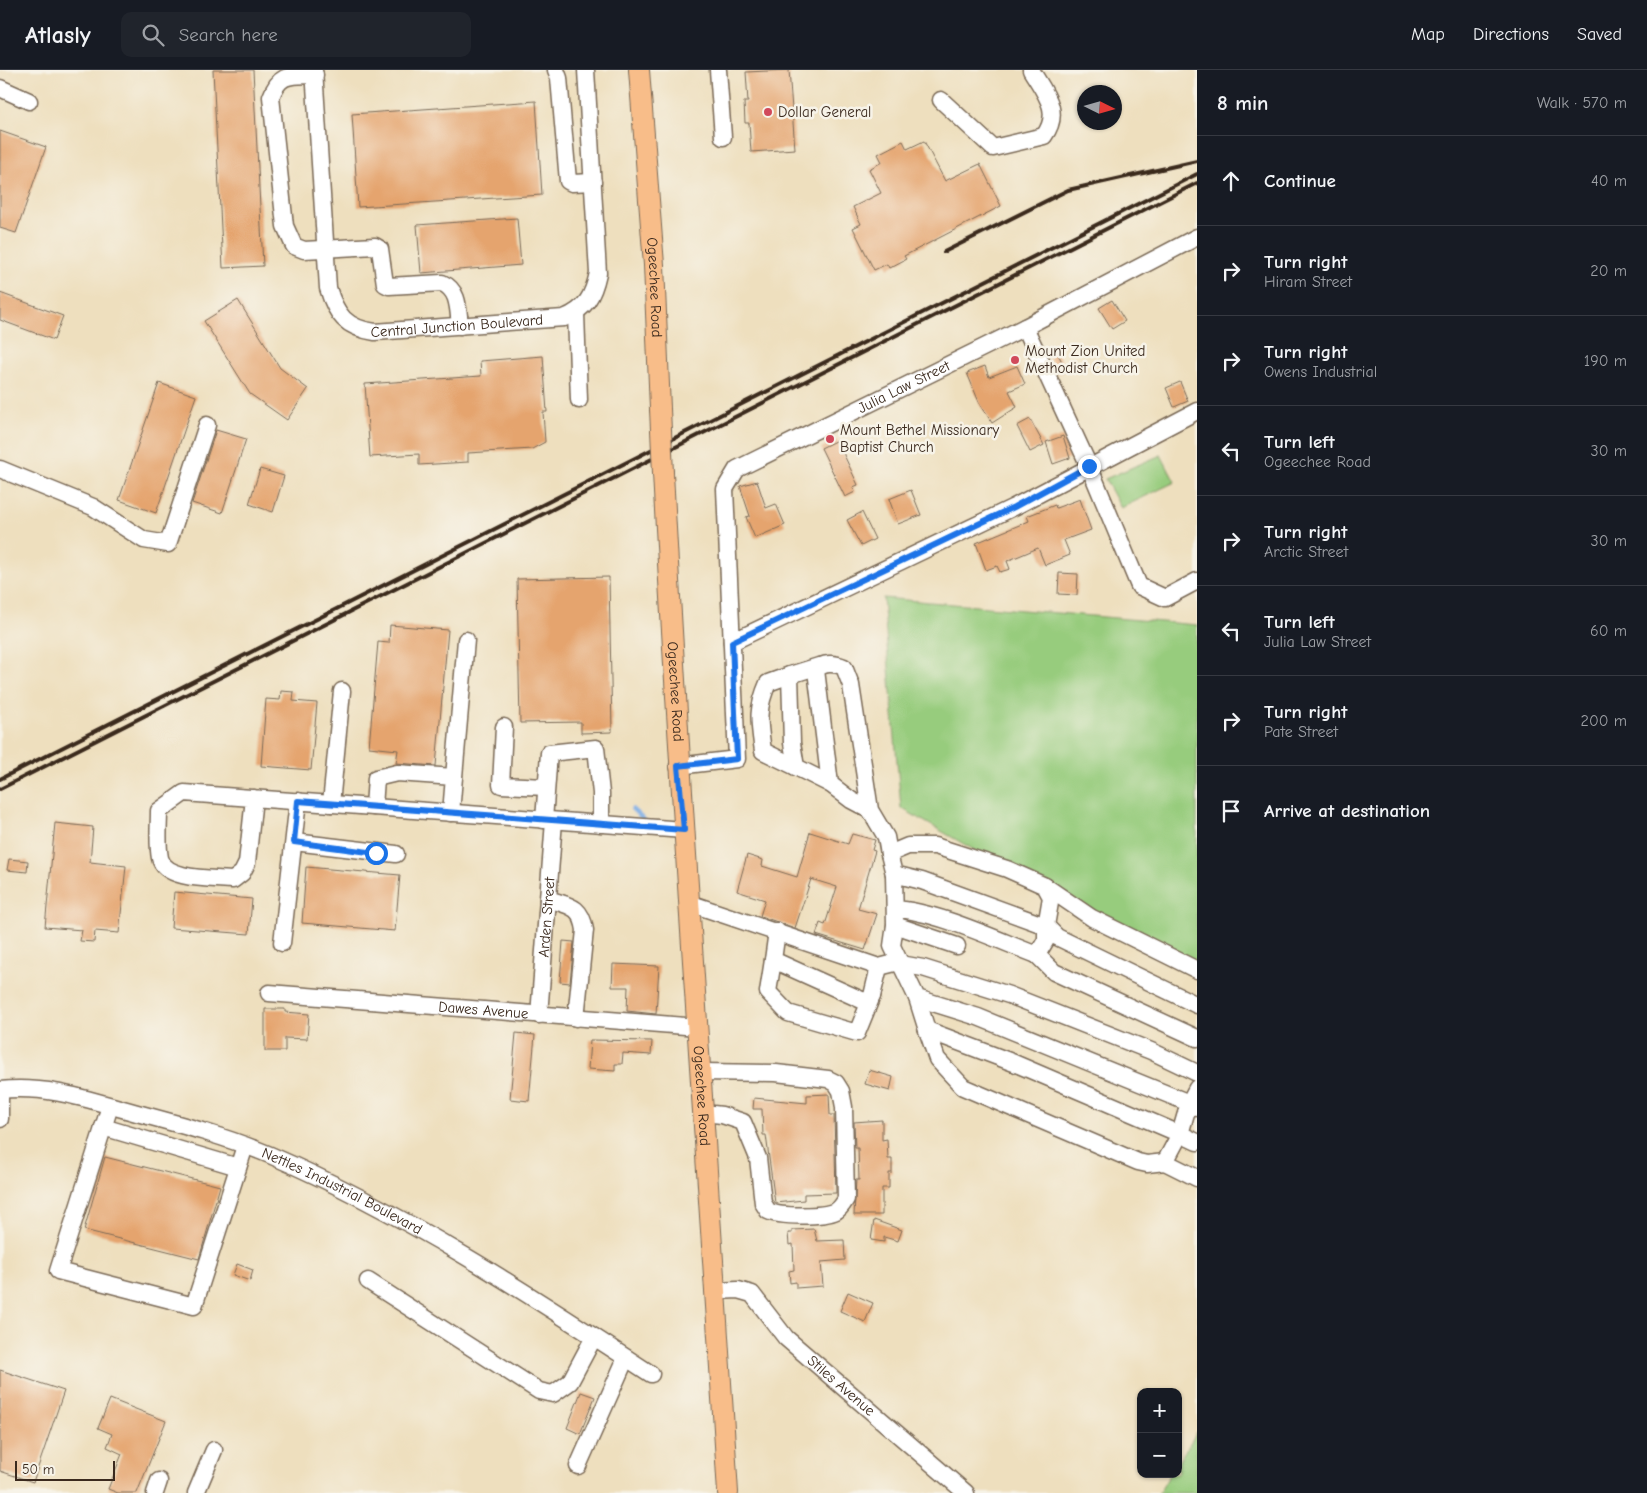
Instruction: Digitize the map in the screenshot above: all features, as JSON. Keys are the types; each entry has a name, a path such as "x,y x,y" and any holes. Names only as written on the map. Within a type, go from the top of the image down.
{"main road":[{"name":"Ogeechee Road","path":"639,70 654,264 678,766 704,1113 728,1493"}],"street":[{"path":"556,70 559,78 568,181 572,183 593,182"},
{"path":"580,400 576,314 587,304 595,289 598,273 586,70"},
{"path":"718,70 723,136"},
{"path":"941,100 993,148 1044,136 1052,126 1054,113 1031,70"},
{"path":"314,72 284,77 276,82 271,97 284,226 294,246 304,250 375,246 380,249 385,284 390,286 442,283 448,286 456,297 460,326"},
{"name":"Central Junction Boulevard","path":"314,72 328,288 333,307 351,325 375,332 564,318 576,314"},
{"path":"0,88 29,101"},
{"name":"Julia Law Street","path":"678,766 737,759 725,489 737,469 1025,327 1197,237"},
{"path":"1025,327 1089,466 1139,586 1165,598 1197,581"},
{"path":"732,642 1014,507 1197,411"},
{"path":"0,469 93,508 144,540 168,544 207,426"},
{"path":"451,813 466,640"},
{"path":"870,810 851,800 830,784 763,751 759,704 768,683 819,666 834,663 844,667 852,686 870,810 886,837 894,874 895,917 892,946 917,998 937,1059 963,1087 1138,1162 1147,1164 1165,1162 1197,1178"},
{"path":"819,666 816,670 830,784"},
{"path":"790,675 792,743 796,766"},
{"path":"331,804 342,691"},
{"path":"504,727 501,785 546,788"},
{"name":"Arden Street","path":"539,1016 548,899 549,821 546,788 549,754 596,748 601,793 601,824"},
{"path":"374,807 376,778 397,773 454,777"},
{"path":"254,798 246,863 242,873 233,880 180,875 169,871 160,860 159,811 184,793 298,801 549,821 684,830"},
{"path":"282,943 298,801"},
{"path":"294,842 396,854"},
{"path":"889,854 908,846 934,846 980,859 1045,886 1092,918 1197,970"},
{"path":"894,874 922,881 1046,926 1057,937 1197,1005"},
{"path":"1036,955 1046,940 1046,926 1051,897 1045,886"},
{"path":"548,899 576,909 583,916 585,930 576,1018"},
{"path":"689,903 777,931 879,967 895,963 923,968 1009,995 1151,1051 1197,1073"},
{"path":"895,917 906,910 938,919 1036,955 1054,972 1197,1038"},
{"path":"895,917 957,946"},
{"path":"777,931 768,992 788,1013 857,1033 872,996 879,967"},
{"path":"772,960 866,1002 872,996"},
{"name":"Dawes Avenue","path":"269,993 539,1016 698,1027"},
{"path":"917,998 978,1017 1193,1105"},
{"path":"927,1030 1197,1142"},
{"path":"701,1072 776,1073 828,1079 836,1084 841,1091 844,1107 846,1199 840,1208 833,1212 822,1214 783,1215 768,1211 763,1203 758,1158 743,1122 722,1115 704,1113"},
{"name":"Nettles Industrial Boulevard","path":"0,1091 27,1087 45,1090 110,1106 270,1155 379,1208 459,1253 650,1374"},
{"path":"1165,1162 1193,1105 1197,1088"},
{"path":"0,1091 0,1119"},
{"path":"110,1106 58,1271 194,1306 245,1146"},
{"path":"103,1127 238,1167"},
{"path":"368,1281 540,1391 554,1394 570,1382 594,1337"},
{"name":"Stiles Avenue","path":"716,1291 738,1290 752,1294 786,1338 966,1493"},
{"path":"578,1466 626,1358"},
{"path":"196,1493 214,1450"}],"green space":[{"path":"1161,455 1175,482 1121,508 1105,479"},
{"path":"883,598 1197,625 1197,978 901,808"},
{"path":"1197,1432 1197,1493 1159,1493 1168,1478 1182,1478 1182,1456"}],"building":[{"path":"213,70 253,70 263,266 223,268"},
{"name":"Dollar General","path":"789,70 795,149 751,152 749,123 745,123 744,102 748,102 746,72"},
{"path":"536,101 542,195 358,207 352,114"},
{"path":"0,131 46,147 16,233 0,228"},
{"path":"903,141 907,149 924,141 945,181 980,164 1001,206 904,256 906,259 889,268 887,264 874,270 853,228 861,224 853,207 881,193 869,169 882,162 878,154"},
{"path":"517,218 521,265 421,273 417,225"},
{"path":"0,293 63,316 54,340 0,320"},
{"path":"238,300 280,368 308,389 287,420 250,394 204,321"},
{"path":"1112,300 1125,321 1112,329 1099,308"},
{"path":"1054,346 1066,370 1058,374 1046,350"},
{"path":"543,356 547,412 543,412 545,442 532,449 468,453 468,462 419,465 419,454 370,457 365,384 481,376 480,361"},
{"path":"985,366 989,377 1017,366 1025,384 1009,391 1017,407 992,423 979,402 967,373"},
{"path":"1180,382 1188,401 1174,407 1166,388"},
{"path":"159,383 196,396 156,513 119,500"},
{"path":"1030,419 1044,445 1030,452 1017,426"},
{"path":"216,430 246,439 222,513 192,503"},
{"path":"1063,436 1070,458 1053,464 1046,442"},
{"path":"837,440 858,485 853,487 855,492 845,497 821,448"},
{"path":"260,469 284,476 273,512 249,504"},
{"path":"757,481 766,508 776,504 785,525 755,538 746,517 750,516 740,486"},
{"path":"911,490 921,515 898,524 889,499"},
{"path":"1080,499 1091,530 1064,540 1070,555 1045,565 1038,548 1007,561 1010,569 1000,572 997,566 986,570 976,543 1029,521 1027,516 1055,505 1056,508"},
{"path":"862,512 875,539 861,546 847,520"},
{"path":"1059,573 1078,574 1077,595 1058,594"},
{"path":"609,577 612,732 581,733 581,722 520,723 517,579"},
{"path":"390,625 448,630 436,766 396,763 398,750 369,747 378,642 389,643"},
{"path":"281,691 294,692 293,701 317,703 311,770 261,766 266,699 280,700"},
{"path":"55,823 93,827 90,862 126,866 119,933 95,931 94,942 80,941 82,930 45,927"},
{"path":"810,832 848,844 852,834 875,840 872,850 875,851 858,909 877,914 865,950 816,935 820,923 825,925 837,887 811,879 795,928 760,916 765,900 737,891 747,855 763,860 762,866 797,877"},
{"path":"9,859 28,861 27,872 7,870"},
{"path":"306,867 400,875 395,931 302,923"},
{"path":"174,892 252,899 249,934 171,928"},
{"path":"563,941 574,942 570,983 560,982"},
{"path":"613,964 659,966 656,1014 627,1011 628,987 612,987"},
{"path":"265,1009 285,1009 285,1012 309,1014 307,1039 285,1038 285,1051 265,1051"},
{"path":"516,1033 535,1035 529,1101 510,1099"},
{"path":"590,1040 652,1041 651,1055 623,1053 622,1064 615,1064 615,1071 588,1069"},
{"path":"869,1070 893,1077 890,1091 865,1084"},
{"path":"829,1094 830,1115 834,1115 836,1193 804,1194 804,1200 775,1203 766,1135 763,1135 762,1109 753,1109 754,1098 807,1103 807,1095"},
{"path":"882,1120 882,1140 887,1139 888,1159 892,1159 892,1173 889,1173 889,1188 882,1188 882,1215 854,1215 856,1180 859,1180 858,1148 855,1148 854,1122"},
{"path":"105,1157 220,1186 199,1259 84,1230"},
{"path":"874,1220 902,1230 898,1241 884,1237 884,1242 871,1240"},
{"path":"814,1229 817,1241 844,1240 845,1260 821,1262 823,1286 796,1288 796,1282 790,1283 789,1271 794,1270 793,1244 789,1245 788,1233 792,1233 792,1230"},
{"path":"237,1264 253,1270 250,1281 233,1275"},
{"path":"848,1292 873,1303 865,1322 840,1311"},
{"path":"0,1370 64,1391 33,1482 0,1471"},
{"path":"581,1392 595,1397 580,1434 567,1428"},
{"path":"110,1399 166,1421 137,1493 118,1493 108,1489 122,1454 107,1447 112,1434 98,1428"}],"waterway":[{"path":"632,809 645,821"}],"railway":[{"path":"944,252 1068,190 1197,161"},
{"path":"0,779 1197,174"},
{"path":"0,789 1197,183"}],"place":[{"name":"Dollar General","path":"768,112"},
{"name":"Mount Zion United Methodist Church","path":"1015,360"},
{"name":"Mount Bethel Missionary Baptist Church","path":"830,439"}],"route":[{"path":"376,853 294,842 298,801 684,830 678,766 737,759 732,642 1014,507 1089,466"}]}
